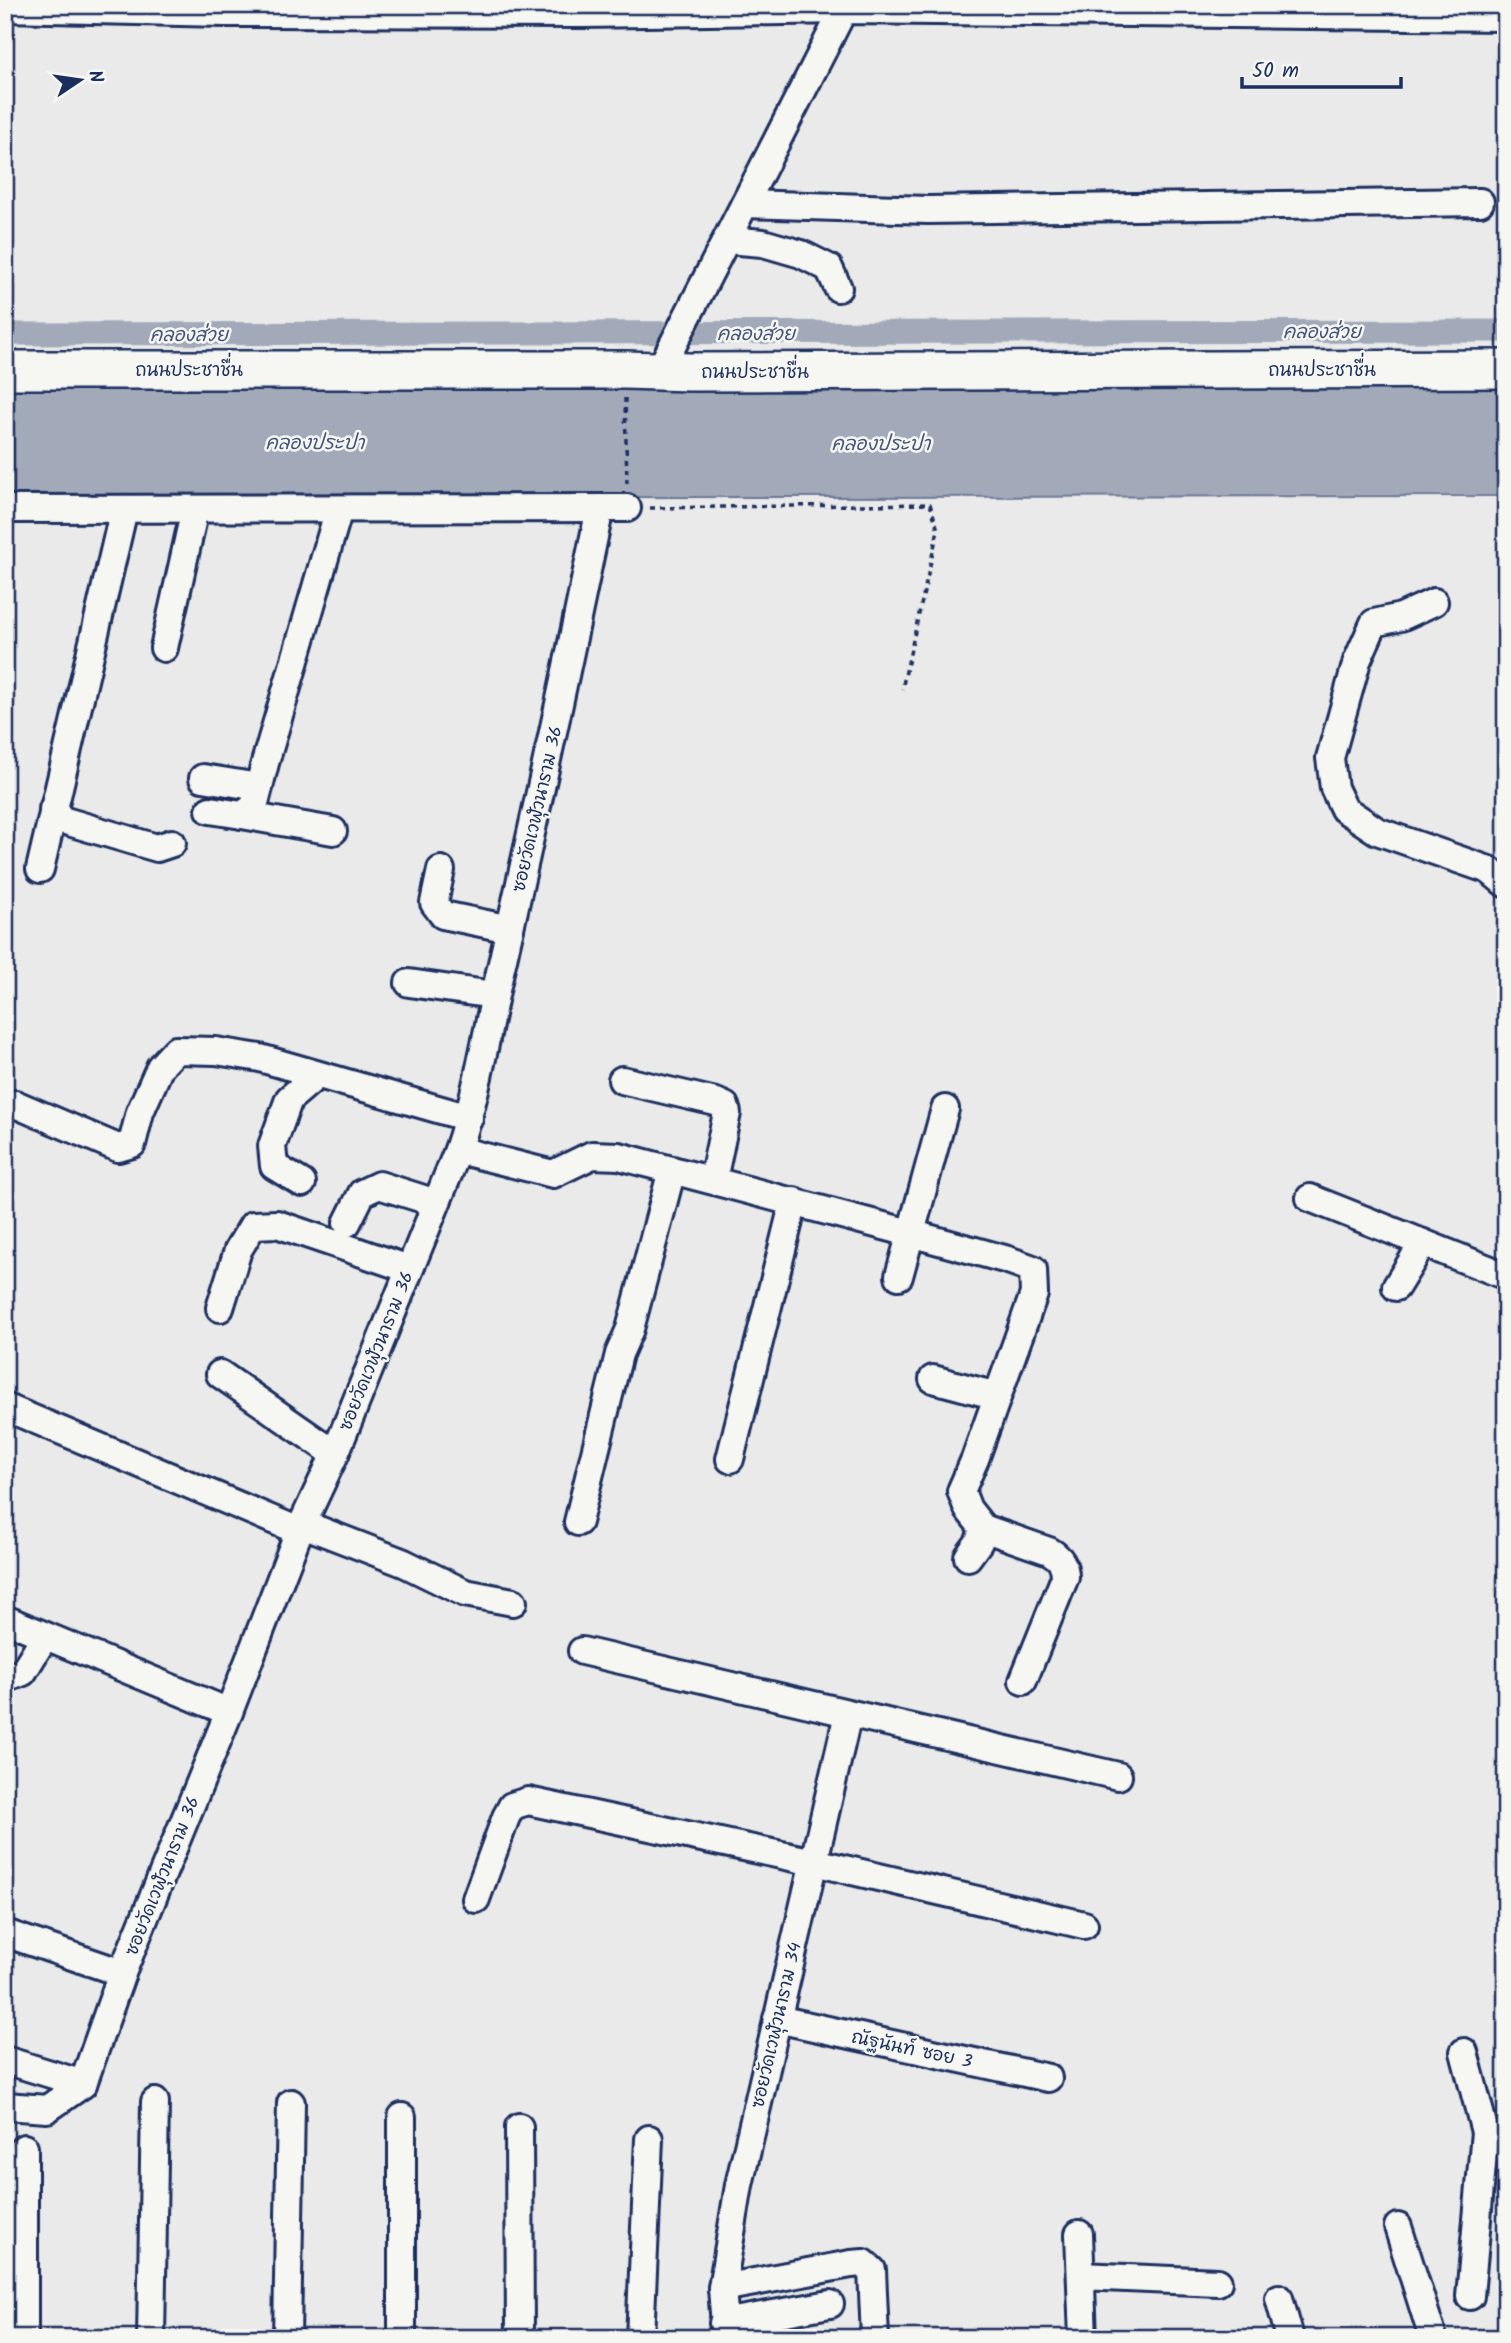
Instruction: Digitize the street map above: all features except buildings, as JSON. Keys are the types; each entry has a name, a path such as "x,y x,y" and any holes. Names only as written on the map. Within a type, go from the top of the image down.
{"street":[{"path":"674,372 697,299 845,7"},
{"path":"5,8 583,10 845,7 1506,17"},
{"path":"745,204 928,210 1480,202"},
{"path":"727,240 763,243 801,254 829,268 838,288"},
{"name":"ถนนประชาชื่น","path":"5,370 674,372 1506,369"},
{"path":"5,509 600,508 627,499"},
{"name":"ซอยวัดเวฬุวนาราม 36","path":"83,2084 122,1973 301,1527 335,1454 469,1118 552,743 600,508"},
{"path":"40,869 124,509"},
{"path":"164,648 195,509"},
{"path":"242,815 254,807 340,509"},
{"path":"1434,602 1401,617 1374,623 1357,660 1330,758 1334,788 1344,809 1377,831 1489,870 1506,884"},
{"path":"203,778 259,787"},
{"path":"53,809 62,820 157,848 172,843"},
{"path":"210,810 333,831"},
{"path":"441,870 434,903 443,915 510,929"},
{"path":"409,983 495,995"},
{"path":"15,1104 118,1148 132,1144 140,1112 160,1067 176,1049 216,1051 260,1058 469,1118"},
{"path":"302,1183 274,1166 272,1146 289,1099 316,1076"},
{"path":"622,1080 725,1106 727,1113 713,1180"},
{"path":"899,1276 945,1109"},
{"path":"458,1150 553,1174 592,1155 619,1156 794,1201 1033,1269 1034,1294 961,1491 968,1509 983,1528 1049,1551 1057,1555 1065,1568 1065,1577 1023,1681"},
{"path":"578,1522 619,1354 630,1329 672,1170"},
{"path":"347,1223 362,1193 379,1185 436,1203"},
{"path":"1310,1198 1506,1276"},
{"path":"730,1459 794,1201"},
{"path":"220,1308 238,1250 253,1225 277,1224 410,1269"},
{"path":"1396,1286 1423,1243"},
{"path":"220,1374 335,1454"},
{"path":"933,1378 997,1396"},
{"path":"5,1408 301,1527 404,1563 465,1593 513,1602"},
{"path":"968,1557 979,1542 983,1528"},
{"path":"5,1619 229,1712"},
{"path":"5,1676 23,1672 45,1636"},
{"path":"582,1651 1118,1776"},
{"name":"ซอยวัดเวฬุวนาราม 34","path":"724,2330 722,2288 740,2185 848,1714"},
{"path":"476,1899 506,1817 512,1806 521,1802 814,1862 1084,1925"},
{"path":"5,1933 122,1973"},
{"name":"ณัฐนันท์ ซอย 3","path":"776,2020 1048,2078"},
{"path":"1464,2052 1495,2130 1470,2295"},
{"path":"5,2060 83,2084"},
{"path":"5,2106 47,2109 83,2084"},
{"path":"151,2338 155,2102"},
{"path":"287,2338 291,2103"},
{"path":"402,2117 402,2338"},
{"path":"519,2127 520,2338"},
{"path":"640,2338 649,2139"},
{"path":"24,2147 24,2338"},
{"path":"1398,2227 1433,2338"},
{"path":"1079,2234 1083,2338"},
{"path":"5,2289 24,2253"},
{"path":"722,2288 864,2263 872,2270 875,2338"},
{"path":"1081,2276 1218,2282"},
{"path":"1279,2298 1290,2338"},
{"path":"724,2330 777,2326 830,2304"}],"path":[{"path":"625,389 627,499 930,504 938,530 902,690"}],"water":[{"name":"คลองประปา","path":"1506,385 1506,496 5,498 5,388"}],"waterway":[{"name":"คลองส่วย","path":"5,334 1506,331"}]}
